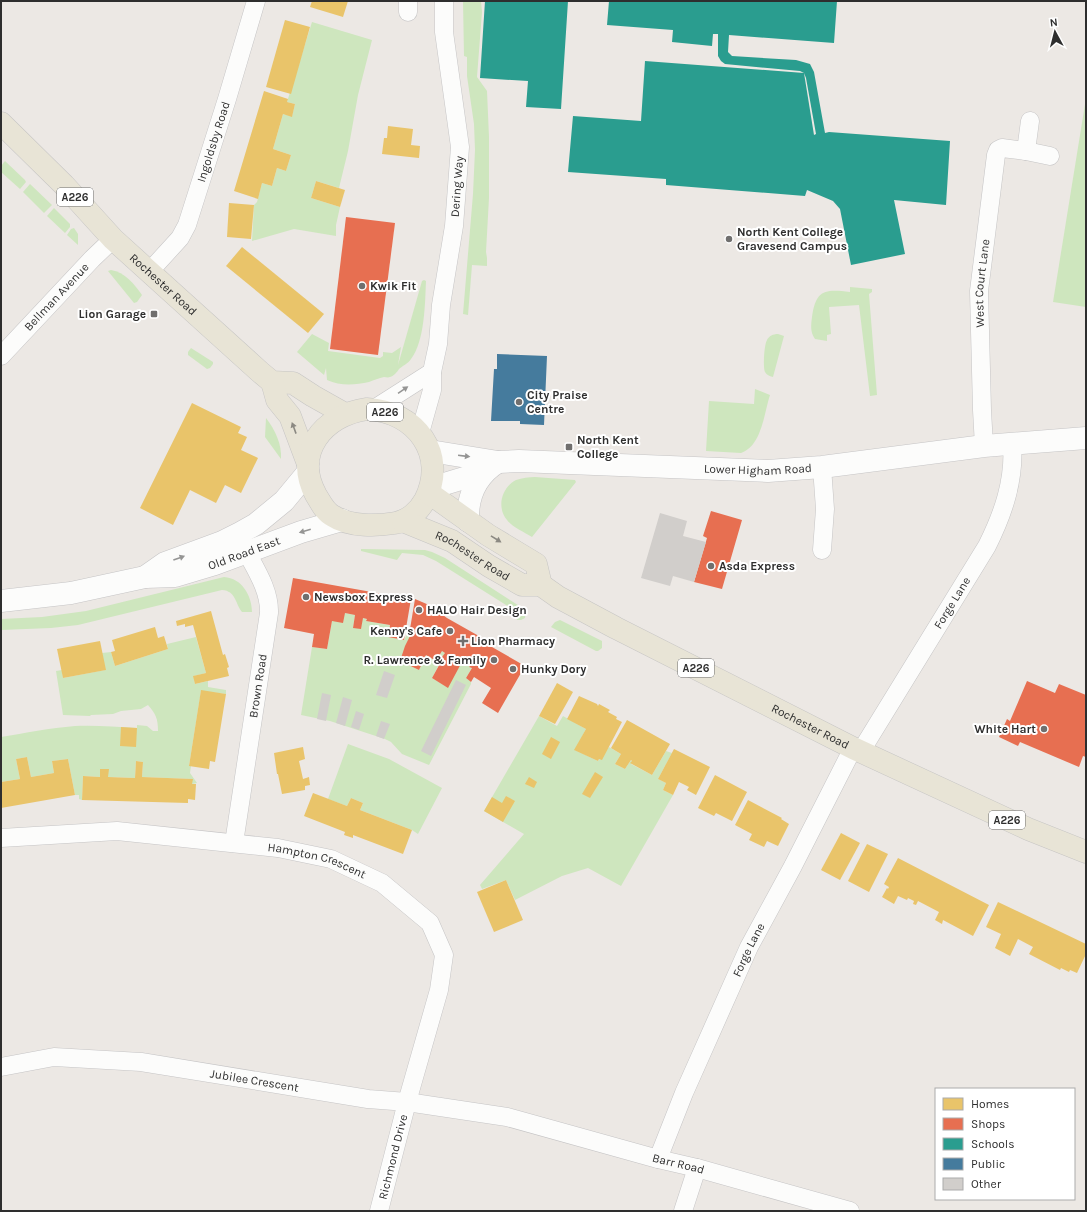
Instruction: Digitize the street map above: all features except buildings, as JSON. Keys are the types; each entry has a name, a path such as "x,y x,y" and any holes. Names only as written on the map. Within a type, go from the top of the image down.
{"main road":[{"name":"Rochester Road","path":"1,122 64,185 113,239 272,382"},
{"path":"345,414 293,383 272,382 277,400 290,416 308,468 312,487 323,506 332,516 342,520 369,525 393,524 403,521 417,512 423,505 430,490 432,474 425,442"},
{"name":"A226","path":"308,468 311,449 323,430 333,421 345,414 361,410 374,409 398,416 413,426 425,442"},
{"path":"430,490 468,521 536,564 541,585"},
{"name":"Rochester Road","path":"403,521 436,533 452,541 489,566 522,585 541,585 616,628 857,749 1028,829 1086,852"}],"street":[{"name":"Ingoldsby Road","path":"149,272 180,238 187,226 256,1"},
{"name":"Dering Way","path":"425,442 432,390 432,372 438,344 441,305 454,226 460,147 444,32 444,1"},
{"path":"1026,151 1030,121"},
{"name":"West Court Lane","path":"984,446 979,291 996,155 998,150 1002,148 1050,156"},
{"name":"Bellman Avenue","path":"1,356 92,259 113,239"},
{"path":"374,409 432,372"},
{"name":"Lower Higham Road","path":"430,490 491,467 526,462 768,471 822,467 1012,443 1086,438"},
{"name":"Lower Higham Road","path":"425,442 491,467"},
{"name":"Forge Lane","path":"658,1159 684,1093 749,947 857,749 874,726 967,580 989,542 1001,514 1007,494 1012,462 1012,443"},
{"path":"468,521 468,507 472,494 491,467"},
{"path":"822,467 825,509 822,550"},
{"name":"Old Road East","path":"1,601 71,594 145,577 175,576 215,564 242,543 256,524 292,493 308,468"},
{"name":"Old Road East","path":"242,543 300,532 342,520"},
{"name":"Brown Road","path":"234,843 269,613 269,606 260,577 242,543"},
{"name":"Hampton Crescent","path":"1,838 117,832 278,848 331,859 382,883 430,923 444,955 439,990 407,1102"},
{"name":"Jubilee Crescent","path":"1,1067 54,1058 141,1062 368,1099 407,1102 508,1117"},
{"name":"Richmond Drive","path":"379,1211 407,1102"},
{"name":"Barr Road","path":"508,1117 850,1211"},
{"path":"683,1211 697,1168"}],"green space":[{"path":"463,1 481,1 482,12 477,77 487,91 489,137 489,198 486,252 487,266 472,265 468,315 463,314 473,194 475,150 474,124 467,76 467,57 464,56"},
{"path":"312,22 372,40 358,95 348,151 339,188 316,181 311,198 340,207 336,225 336,236 294,229 252,241 254,205 257,202 262,183 272,186 277,168 286,171 291,155 273,149 283,114 292,116 295,104 287,102"},
{"path":"1086,98 1086,307 1053,302"},
{"path":"5,161 25,180 26,182 20,189 1,172 1,166"},
{"path":"30,184 52,205 44,213 23,192"},
{"path":"54,208 70,224 70,227 65,233 47,216"},
{"path":"74,228 78,234 78,245 67,235 71,229"},
{"path":"111,270 121,273 136,287 142,295 137,302 134,303 108,271"},
{"path":"422,281 426,281 425,311 419,342 410,361 399,369 393,376 382,377 358,384 332,382 327,380 326,368 324,375 297,352 312,334 329,343 328,351 380,358 383,356 383,352 392,353 401,347 398,365"},
{"path":"850,287 872,289 872,292 869,294 877,395 870,396 859,305 829,307 831,334 827,335 827,341 815,339 813,336 811,323 816,301 819,296 828,291 850,292"},
{"path":"774,334 784,336 773,377 765,372 765,351 768,339"},
{"path":"191,348 213,362 210,368 207,369 188,355"},
{"path":"755,389 770,395 761,428 754,444 741,453 706,451 709,401 754,404"},
{"path":"266,418 277,437 281,459 265,437"},
{"path":"535,477 575,480 576,482 532,537 509,523 504,515 501,503 504,492 511,483 518,479"},
{"path":"361,549 425,550 432,552 445,558 524,609 526,611 525,618 517,620 514,610 436,561 423,555 402,553 397,560 361,551"},
{"path":"224,577 236,581 245,589 252,606 252,612 242,612 233,595 222,590 78,625 51,628 1,630 1,619 42,617 86,611"},
{"path":"345,613 355,615 353,628 363,618 367,619 366,621 390,625 388,637 404,640 410,629 413,630 400,661 419,670 426,655 436,661 442,651 445,653 432,678 447,687 463,660 471,665 469,667 472,668 466,678 471,682 471,684 429,765 402,754 391,742 385,739 330,721 301,715 312,647 327,649 332,621"},
{"path":"560,620 602,641 602,648 596,651 551,627 555,622"},
{"path":"196,637 206,673 194,676 195,684 208,681 208,687 226,690 226,694 201,691 189,766 191,766 190,773 197,783 192,784 192,779 142,777 143,762 136,761 135,778 108,777 108,769 101,769 100,777 83,776 82,800 79,799 79,795 75,795 68,759 52,761 54,773 31,777 27,757 16,759 20,779 1,782 1,737 75,726 137,728 137,725 147,726 153,731 158,731 156,717 148,705 141,709 121,711 113,714 90,716 63,715 56,671 62,670 63,678 105,670 102,653 111,652 115,666 168,649 167,644"},
{"path":"539,716 557,726 563,716 586,729 575,750 598,761 609,747 621,754 615,764 625,769 631,760 631,764 652,775 666,751 672,753 658,779 666,783 663,790 673,795 621,886 588,868 562,876 515,900 506,880 482,889 480,885 524,834 484,811"},
{"path":"348,744 389,759 442,788 418,834 412,830 360,810 363,803 351,798 347,806 328,799"}],"place":[{"name":"North Kent College Gravesend Campus","path":"729,239"},
{"name":"Kwik Fit","path":"362,286"},
{"name":"Lion Garage","path":"154,314"},
{"name":"City Praise Centre","path":"519,402"},
{"name":"North Kent College","path":"569,447"},
{"name":"Asda Express","path":"711,566"},
{"name":"Newsbox Express","path":"306,597"},
{"name":"HALO Hair Design","path":"419,610"},
{"name":"Kenny's Cafe","path":"450,631"},
{"name":"Lion Pharmacy","path":"463,641"},
{"name":"R. Lawrence & Family","path":"494,660"},
{"name":"Hunky Dory","path":"513,669"},
{"name":"White Hart","path":"1044,729"}]}
